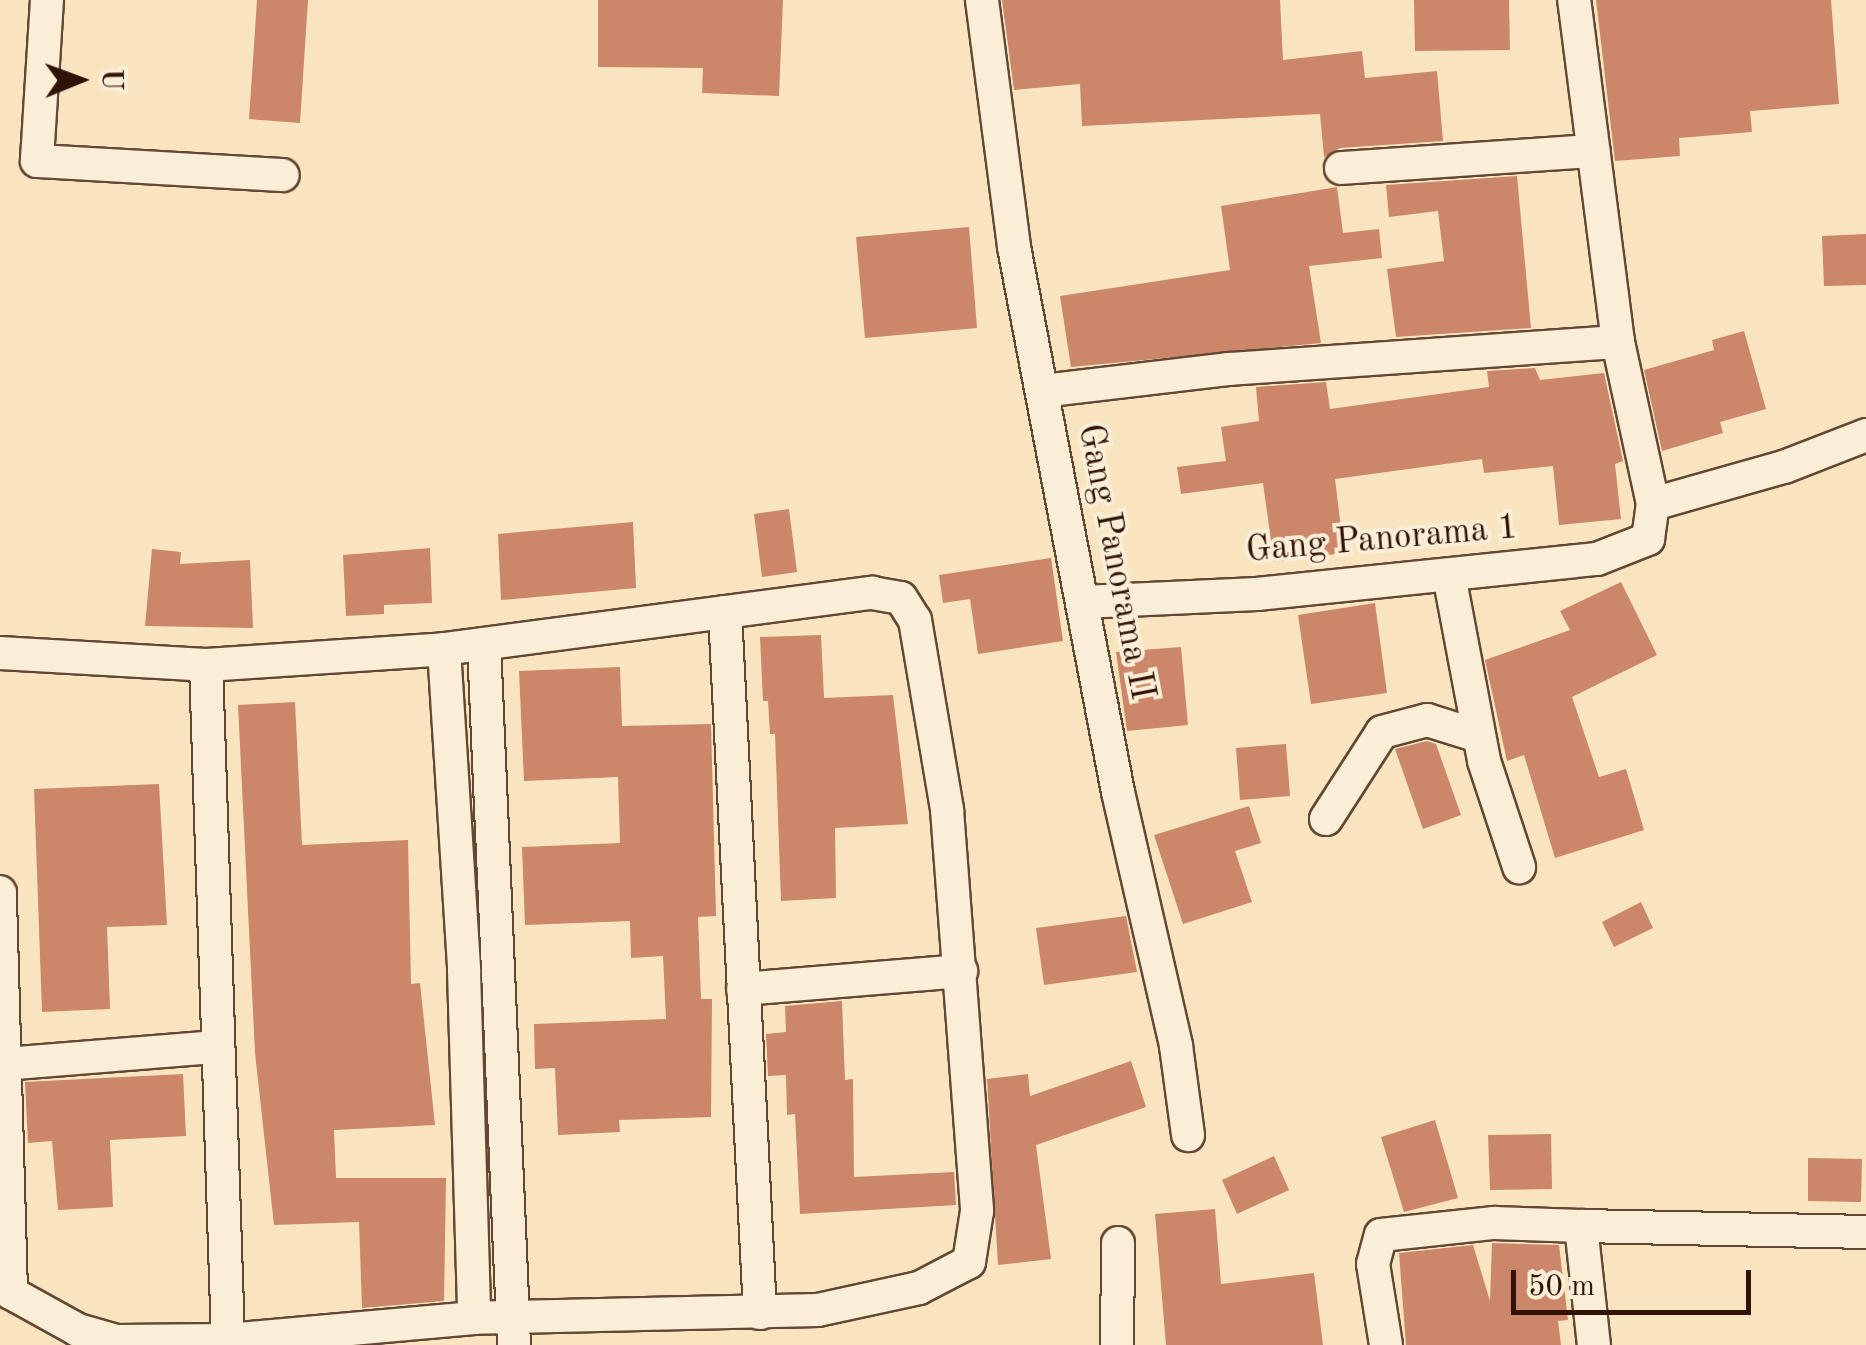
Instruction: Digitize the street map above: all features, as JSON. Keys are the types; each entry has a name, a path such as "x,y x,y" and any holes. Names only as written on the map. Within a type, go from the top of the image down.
{"street":[{"path":"47,0 37,161 282,175"},
{"name":"Gang Panorama II","path":"982,0 1014,247 1176,1046 1188,1135"},
{"path":"1574,0 1618,342 1654,504 1784,468 1866,436"},
{"path":"1342,168 1594,151"},
{"path":"1042,391 1229,370 1618,342"},
{"name":"Gang Panorama 1","path":"1083,602 1448,575 1618,556 1648,539 1654,504"},
{"path":"1448,575 1478,736 1519,867"},
{"path":"0,653 206,665 444,649 884,592 909,604 935,721 962,970 977,1211 969,1262 919,1288 865,1304 513,1332 474,1318 228,1340 116,1341 78,1330 12,1293 0,892"},
{"path":"725,612 760,1313"},
{"path":"484,644 513,1332"},
{"path":"444,649 464,971 474,1318"},
{"path":"206,665 228,1340"},
{"path":"1326,818 1382,732 1427,720 1478,736"},
{"path":"744,989 962,970"},
{"path":"4,1064 216,1047"},
{"path":"1386,1345 1373,1264 1384,1232 1494,1223 1866,1232"},
{"path":"1581,1226 1594,1345"},
{"path":"1117,1345 1118,1243"}],"building":[{"path":"257,0 308,0 300,123 249,119"},
{"path":"598,0 783,0 779,96 702,93 703,68 598,67"},
{"path":"1002,0 1280,0 1283,60 1362,51 1365,78 1437,71 1443,141 1340,148 1324,157 1320,114 1082,126 1080,84 1014,90"},
{"path":"1414,0 1509,0 1510,50 1415,51"},
{"path":"1596,0 1831,0 1839,104 1750,111 1752,132 1679,138 1680,156 1615,161"},
{"path":"1517,176 1531,328 1396,337 1387,269 1444,261 1438,211 1389,217 1386,185"},
{"path":"1337,187 1343,233 1379,229 1382,258 1309,266 1321,343 1071,367 1060,296 1230,270 1221,206"},
{"path":"969,227 977,328 865,338 856,237"},
{"path":"1866,234 1866,285 1824,286 1822,236"},
{"path":"1744,331 1766,409 1720,422 1723,433 1662,451 1644,370 1714,350 1712,340"},
{"path":"1535,368 1540,380 1604,373 1623,461 1615,464 1621,519 1559,525 1553,466 1484,473 1482,459 1335,479 1344,553 1274,562 1263,483 1181,494 1177,467 1226,461 1221,427 1259,421 1256,387 1326,382 1330,409 1489,387 1487,371"},
{"path":"789,509 797,572 762,577 754,514"},
{"path":"633,522 636,588 501,600 498,534"},
{"path":"430,548 432,603 384,605 384,614 346,616 343,555"},
{"path":"152,549 181,552 180,564 250,560 253,628 145,626"},
{"path":"1051,558 1063,641 978,654 970,599 943,603 939,575"},
{"path":"1621,582 1657,655 1572,697 1599,777 1626,769 1644,830 1555,858 1524,755 1507,761 1485,660 1570,630 1560,611"},
{"path":"1375,603 1387,693 1311,704 1298,615"},
{"path":"821,635 824,698 893,695 908,824 835,828 836,898 781,901 775,734 770,734 768,701 763,701 760,637"},
{"path":"1181,647 1188,725 1127,731 1116,652"},
{"path":"620,667 622,726 711,724 716,916 698,917 701,999 712,999 711,1117 619,1120 620,1132 558,1135 555,1068 535,1069 534,1024 666,1019 663,956 631,958 630,921 525,925 522,847 620,843 618,777 524,781 519,671"},
{"path":"295,702 302,845 408,840 411,984 420,983 435,1125 334,1130 336,1178 446,1178 444,1301 362,1308 359,1222 274,1225 255,1053 238,705"},
{"path":"1427,741 1436,744 1461,815 1423,829 1395,749"},
{"path":"1286,744 1290,796 1240,800 1236,748"},
{"path":"159,784 167,925 107,927 110,1009 42,1012 34,789"},
{"path":"1249,806 1261,843 1235,851 1252,902 1183,924 1154,835"},
{"path":"1641,902 1653,928 1614,947 1602,922"},
{"path":"1126,916 1137,972 1044,985 1036,928"},
{"path":"842,1001 845,1080 853,1079 854,1177 954,1172 956,1205 800,1214 795,1114 787,1115 786,1075 768,1076 766,1034 786,1032 785,1006"},
{"path":"1131,1061 1146,1107 1036,1145 1051,1259 998,1265 987,1079 1028,1074 1030,1096"},
{"path":"183,1074 186,1136 110,1140 113,1207 58,1210 52,1141 28,1143 25,1082"},
{"path":"1435,1120 1458,1198 1404,1212 1381,1137"},
{"path":"1551,1134 1552,1189 1490,1190 1488,1135"},
{"path":"1274,1156 1289,1190 1237,1214 1222,1180"},
{"path":"1808,1158 1862,1159 1861,1202 1808,1201"},
{"path":"1215,1209 1221,1284 1314,1273 1323,1345 1166,1345 1155,1214"},
{"path":"1492,1243 1559,1245 1568,1320 1558,1321 1561,1345 1406,1345 1399,1253 1473,1245 1490,1301"}]}
